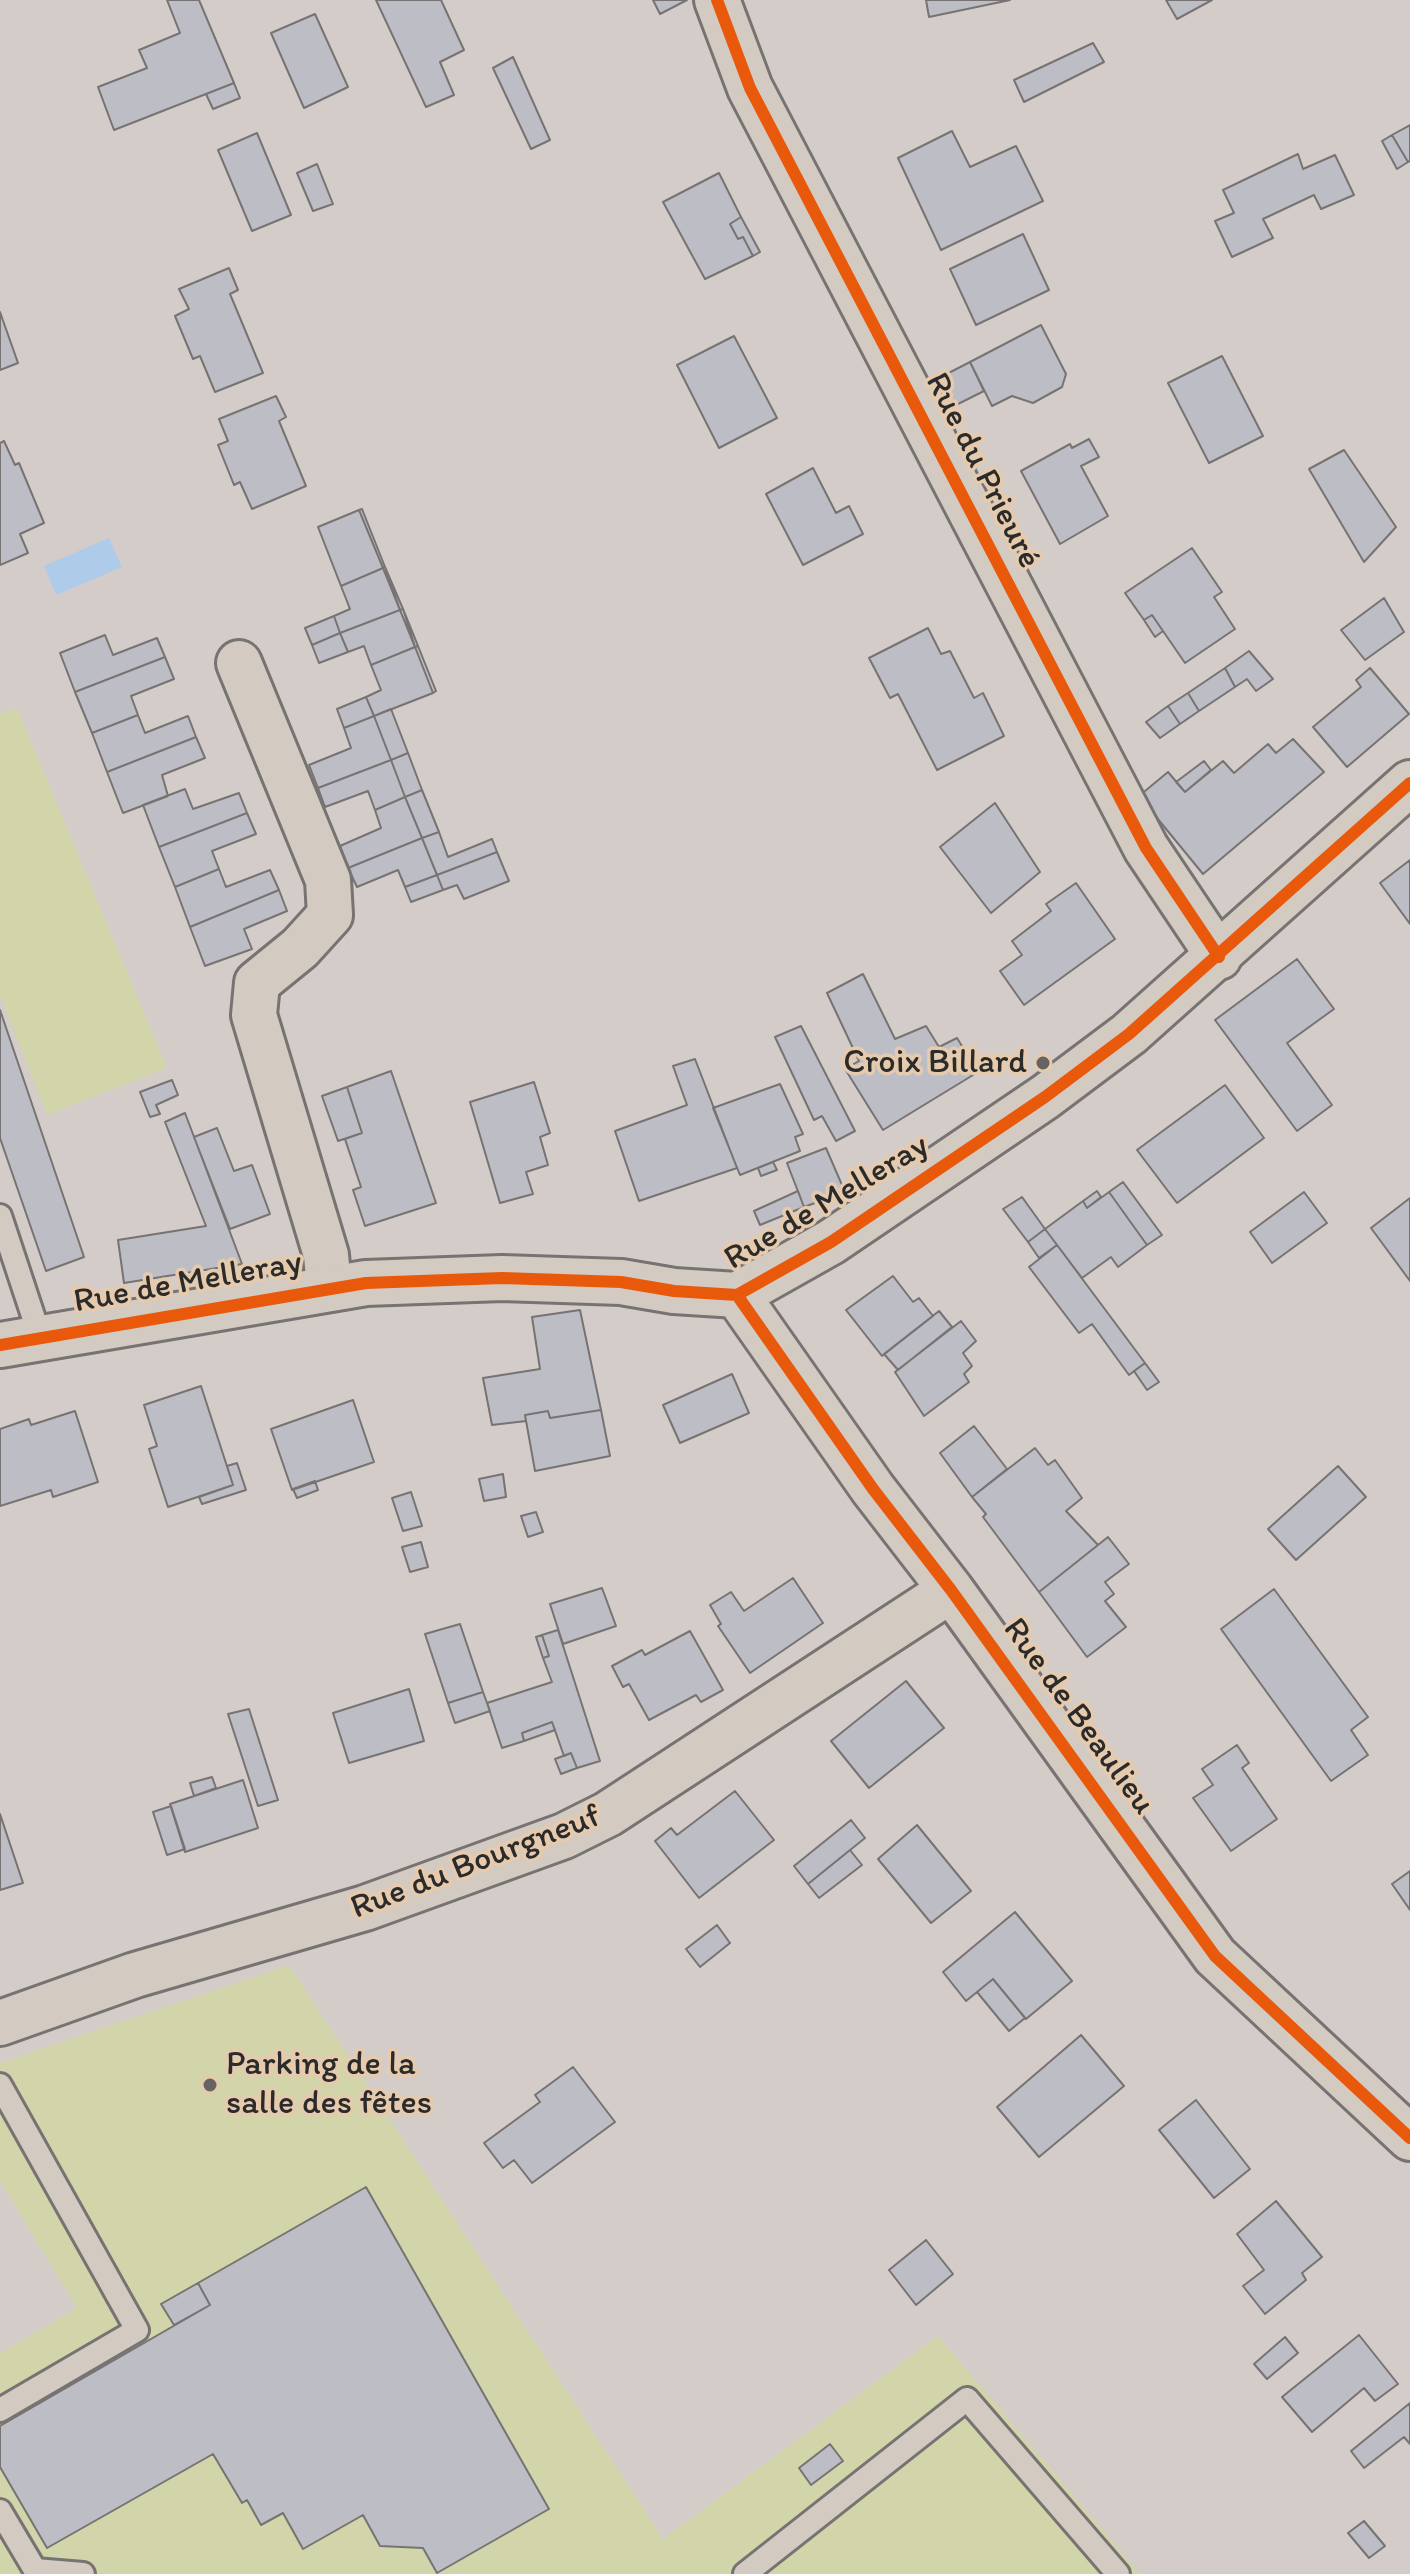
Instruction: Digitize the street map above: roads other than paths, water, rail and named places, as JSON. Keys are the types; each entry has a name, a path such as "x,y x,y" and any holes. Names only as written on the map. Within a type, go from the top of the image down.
{"street":[{"name":"Rue du Prieuré","path":"717,0 750,88 1146,848 1219,957"},
{"path":"239,663 328,880 330,915 300,948 257,983 254,1015 326,1255 329,1287"},
{"name":"Rue de Melleray","path":"20,1341 329,1287 502,1278 621,1282 674,1291 737,1295 831,1242 1045,1097 1129,1034 1219,957 1410,783"},
{"name":"Rue de Beaulieu","path":"737,1295 873,1489 951,1590 1215,1956 1410,2138"},
{"name":"Rue du Bourgneuf","path":"0,2023 149,1971 365,1908 564,1836 608,1814 951,1590"}],"lane":[{"path":"0,1216 20,1341"},
{"path":"0,2085 137,2330 0,2410"},
{"path":"745,2574 967,2399 1118,2574"},
{"path":"0,2511 35,2570 83,2574"}],"water":[{"path":"109,538 122,567 56,595 44,566"}],"place":[{"name":"Croix Billard","path":"1043,1063"},
{"name":"Parking de la salle des fêtes","path":"210,2085"}]}
